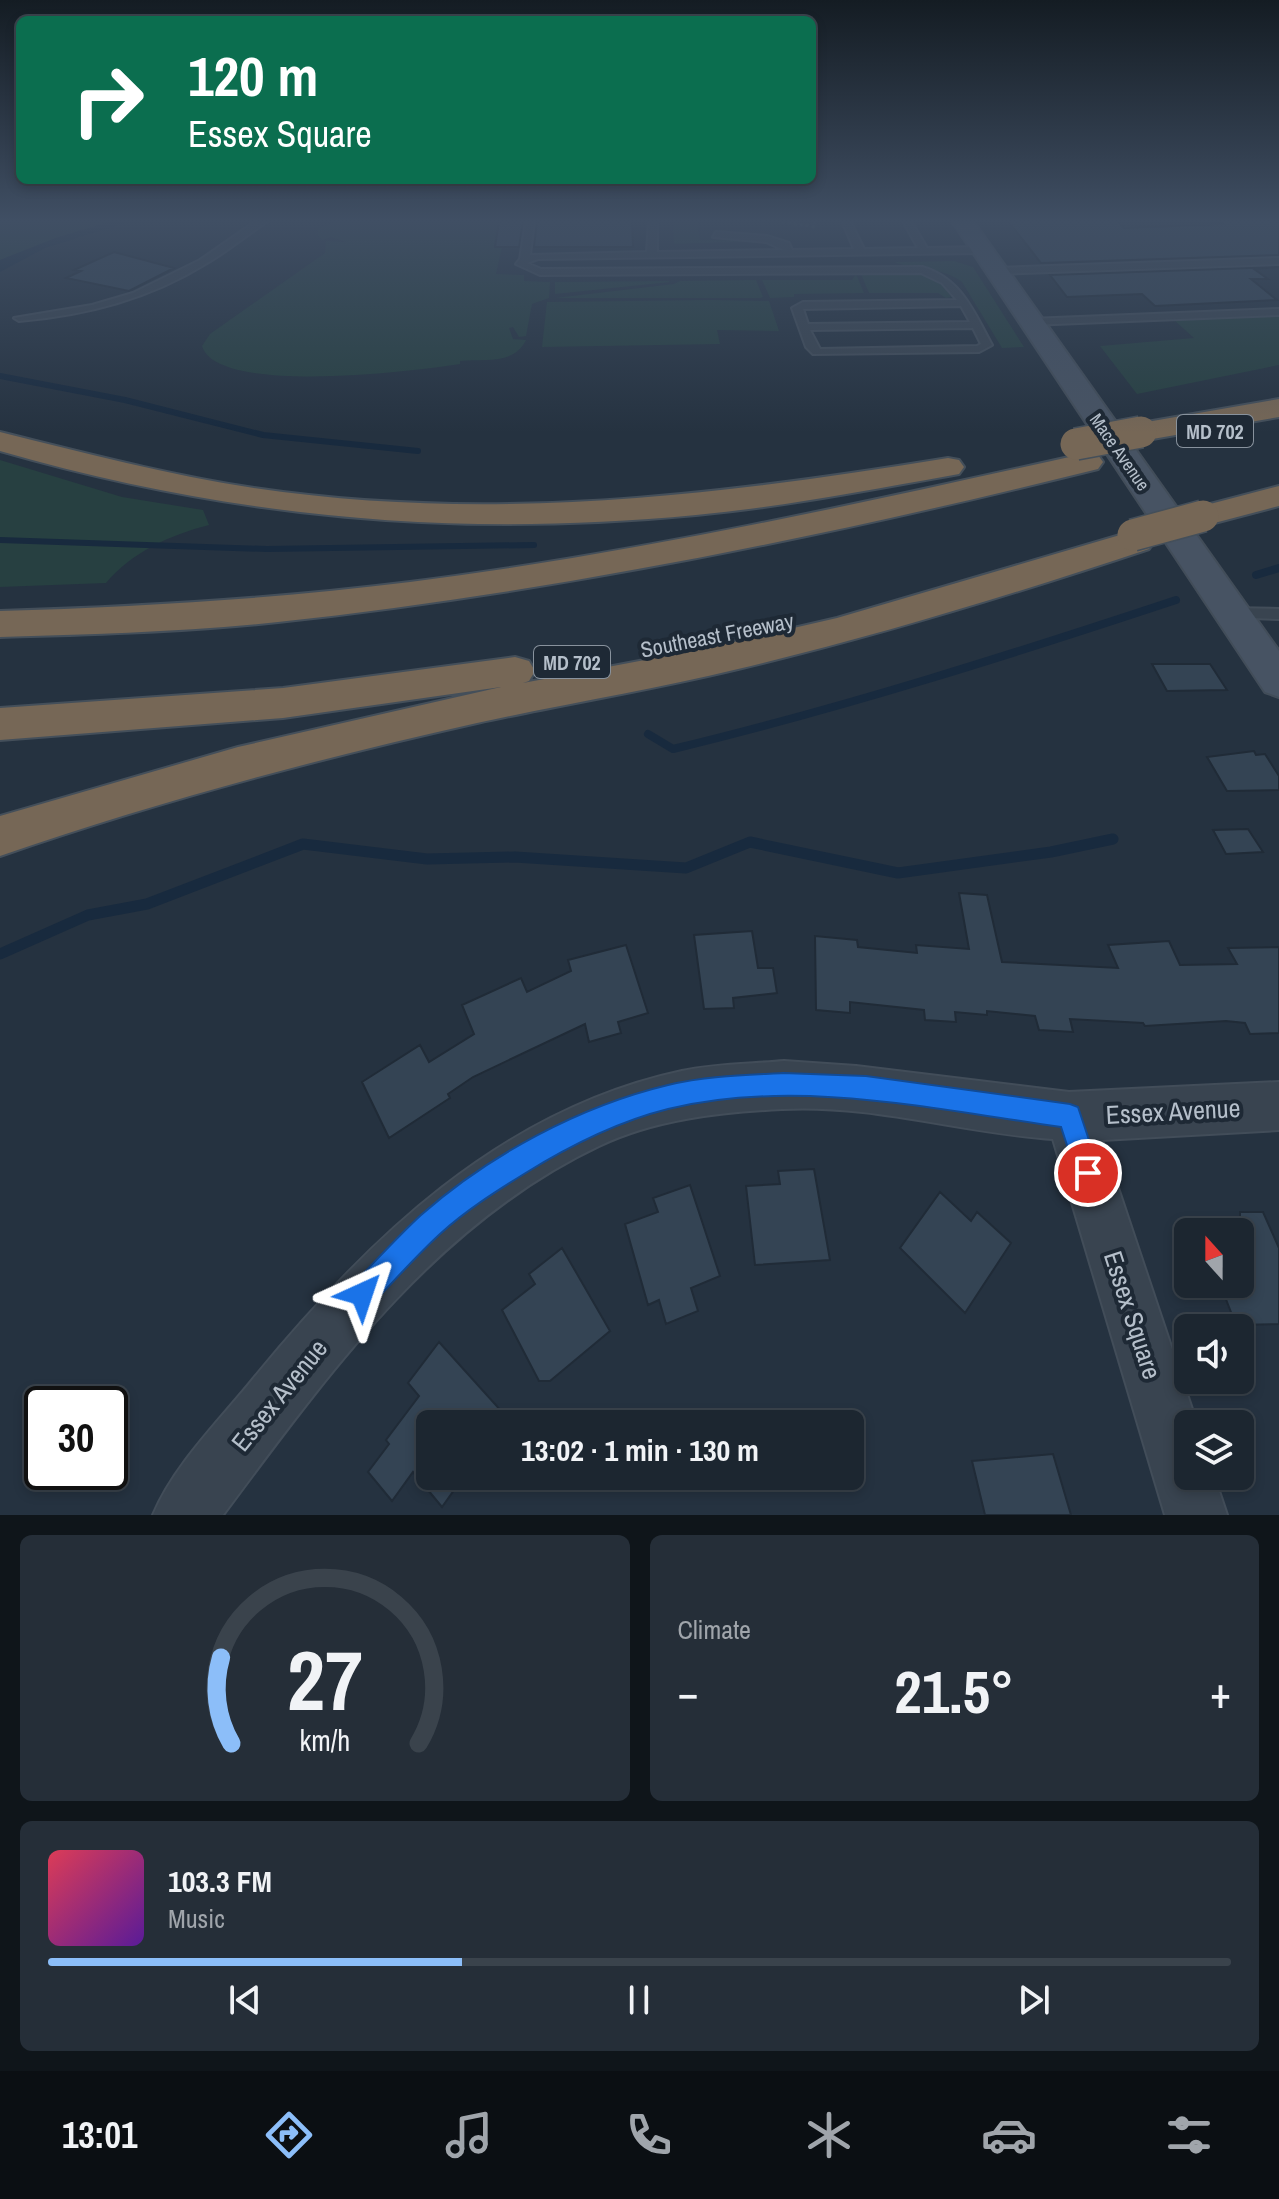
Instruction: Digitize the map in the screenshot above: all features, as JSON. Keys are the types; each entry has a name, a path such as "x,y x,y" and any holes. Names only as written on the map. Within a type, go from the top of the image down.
{"highway":[{"path":"1146,439 1279,408"},
{"name":"MD 702","path":"0,624 149,618 290,607 437,590 677,552 799,528 1082,453 1279,415"},
{"path":"13,446 123,476 255,499 416,513 553,514 682,506 1082,453"},
{"path":"0,836 156,789 386,729 722,659 869,623 980,593 1135,538 1265,500"},
{"name":"Southeast Freeway","path":"0,724 283,703 437,684 555,665 857,607 1135,538"}],"main road":[{"name":"Mace Avenue","path":"1010,292 1279,682"}],"street":[{"name":"Essex Avenue","path":"184,1515 271,1402 380,1273 431,1224 483,1185 548,1144 608,1116 669,1097 726,1088 783,1085 866,1088 1070,1116 1279,1106"},
{"name":"Essex Square","path":"1070,1116 1196,1515"}],"lane":[{"path":"19,318 71,314 148,292"},
{"path":"956,292 987,345 979,349 817,352 811,347 797,308 807,304 962,303"},
{"path":"1030,322 1279,312"},
{"path":"804,327 975,325"},
{"path":"1231,613 1279,614"}],"green space":[{"path":"270,292 549,292 549,298 532,304 526,336 519,337 513,327 509,328 513,339 526,340 514,354 404,371 279,376 243,371 216,361 202,346 210,334"},
{"path":"609,292 761,292 763,297 760,298 555,298"},
{"path":"767,292 864,293 794,294 794,297 770,298"},
{"path":"947,292 951,297 946,298 938,293 869,293"},
{"path":"968,292 989,292 1024,347 1002,348"},
{"path":"769,301 779,331 717,330 720,344 542,347 547,302"},
{"path":"1279,315 1279,365 1137,394 1100,346 1194,338 1174,320"},
{"path":"0,460 122,497 203,510 209,525 153,546 128,562 106,583 0,587"}],"building":[{"path":"1063,292 1267,292 1277,300 1155,306 1142,294 1067,297"},
{"path":"1152,664 1210,664 1227,690 1167,691"},
{"path":"1254,751 1256,755 1265,754 1279,776 1279,790 1227,791 1207,757"},
{"path":"1248,829 1263,852 1226,854 1213,830"},
{"path":"959,893 987,895 1002,962 1118,968 1108,945 1169,941 1180,965 1237,964 1228,948 1279,947 1279,1033 1250,1034 1245,1023 1226,1021 1145,1026 1143,1023 1070,1019 1073,1032 1039,1030 1035,1016 987,1011 987,1015 955,1012 956,1022 925,1020 924,1010 850,1002 850,1013 816,1010 815,936 857,940 858,947 917,953 916,945 969,949"},
{"path":"752,931 758,968 773,968 777,993 733,998 734,1008 704,1009 694,935"},
{"path":"626,945 648,1013 618,1022 621,1033 589,1042 585,1024 473,1077 448,1094 450,1098 389,1138 362,1082 420,1045 429,1062 474,1034 462,1005 521,978 527,992 571,971 568,960"},
{"path":"814,1169 830,1260 755,1265 746,1186 780,1184 778,1171"},
{"path":"690,1185 720,1276 691,1288 698,1311 666,1324 659,1300 648,1305 625,1224 658,1212 653,1198"},
{"path":"940,1192 971,1221 977,1212 1011,1243 965,1313 900,1248"},
{"path":"1240,1212 1263,1212 1279,1248 1279,1324 1254,1325 1254,1314 1232,1314 1225,1298 1254,1298 1254,1218 1240,1218"},
{"path":"562,1248 610,1331 550,1381 539,1381 502,1310 535,1284 529,1274"},
{"path":"439,1342 500,1410 416,1410 416,1476 413,1472 392,1501 368,1472 389,1444 386,1440 419,1396 408,1383"},
{"path":"1053,1454 1071,1515 985,1515 972,1461"},
{"path":"428,1490 454,1490 442,1507"}],"waterway":[{"path":"0,376 125,400 263,435 418,451"},
{"path":"0,540 267,549 534,545"},
{"path":"1256,575 1279,568"},
{"path":"648,734 673,749 737,733 926,680 1176,600"},
{"path":"0,954 88,915 147,904 303,844 427,859 515,857 686,868 750,842 898,873 1051,852 1113,839"}],"route":[{"path":"362,1294 431,1224 483,1185 548,1144 608,1116 669,1097 726,1088 783,1085 866,1088 1070,1116 1088,1173"}]}
